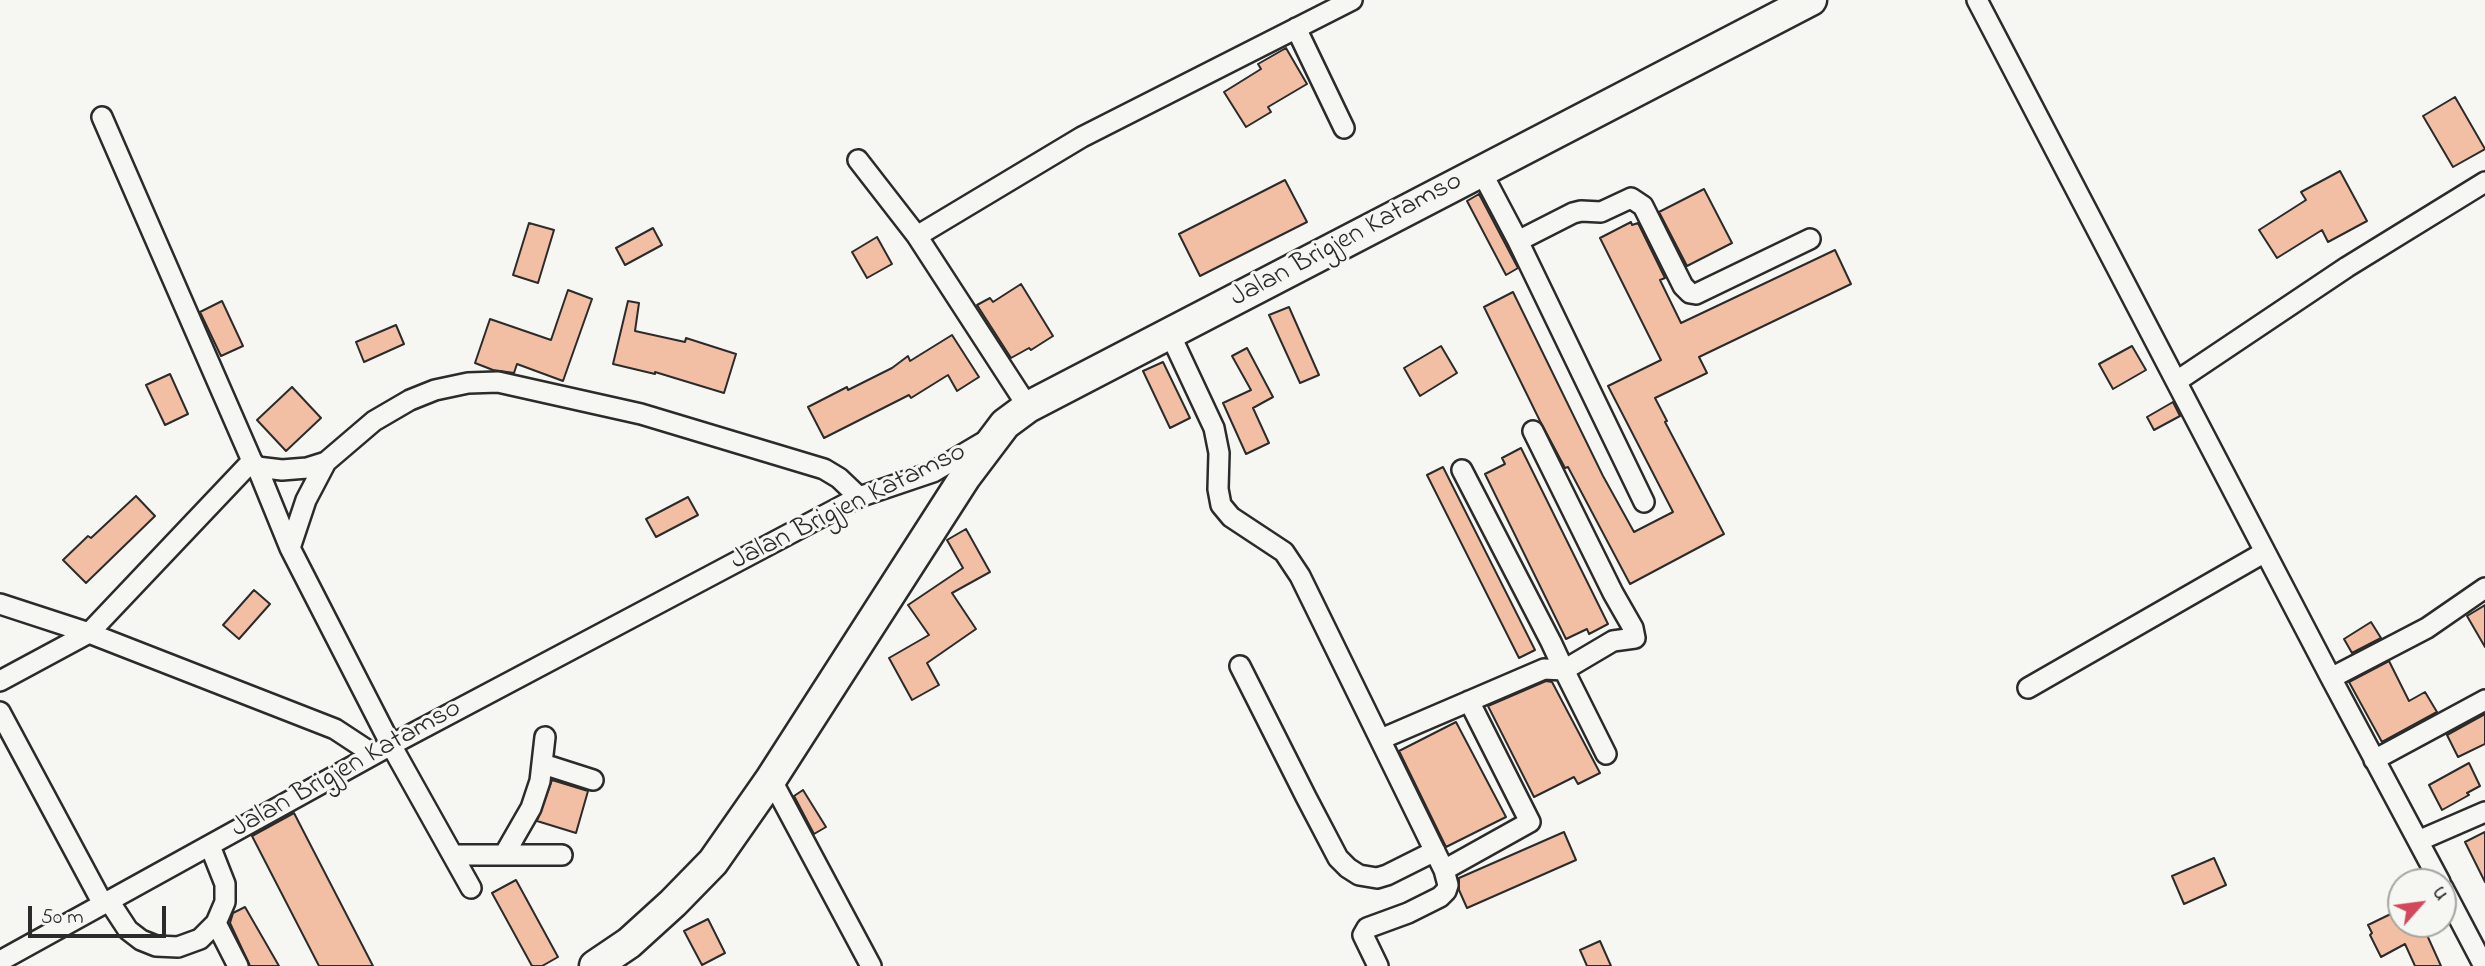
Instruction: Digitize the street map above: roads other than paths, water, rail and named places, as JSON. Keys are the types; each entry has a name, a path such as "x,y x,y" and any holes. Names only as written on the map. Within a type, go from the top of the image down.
{"main road":[{"name":"Jalan Brigjen Katamso","path":"1017,416 1811,0"},
{"path":"595,966 638,935 713,862 771,779 965,477 1017,416"}],"street":[{"path":"917,236 1082,136 1352,0"},
{"path":"1977,0 2432,868"},
{"path":"1296,28 1344,128"},
{"path":"102,117 290,548 391,744 471,888"},
{"path":"858,160 917,236 1017,416"},
{"path":"1481,171 1518,241 1644,502"},
{"path":"2177,381 2347,267 2485,182"},
{"path":"1518,241 1573,213 1601,212 1623,201 1636,200 1643,206 1676,276 1690,293 1696,294 1810,239"},
{"path":"1170,334 1214,428 1219,453 1218,489 1221,505 1231,517 1284,552 1293,564 1444,870 1448,885 1440,897 1408,913 1367,928 1363,935 1378,966"},
{"path":"290,548 306,500 326,463 374,421 410,400 435,390 468,383 498,382 641,414 824,469 839,478 859,497"},
{"name":"Jalan Brigjen Katamso","path":"0,961 391,744 859,497 933,472 975,449 1017,416"},
{"path":"1381,739 1544,668 1564,670 1612,641 1635,638 1633,628 1533,431"},
{"path":"255,464 282,470 326,463"},
{"path":"0,681 89,633 255,464"},
{"path":"1462,470 1606,754"},
{"path":"2028,688 2265,552"},
{"path":"2331,678 2427,628 2485,588"},
{"path":"0,604 89,633 335,729 373,754"},
{"path":"1240,666 1338,858 1348,868 1359,875 1377,878 1435,851"},
{"path":"2374,760 2485,700"},
{"path":"1444,870 1530,822 1469,701"},
{"path":"0,712 106,903 128,930 141,940 156,947 178,947 200,939 216,923 225,902 225,884 210,846"},
{"path":"504,855 531,808 543,764 545,737"},
{"path":"543,764 593,780"},
{"path":"771,779 871,966"},
{"path":"2418,841 2485,812"},
{"path":"453,855 562,855"},
{"path":"2457,915 2484,966"},
{"path":"216,923 238,966"}]}
